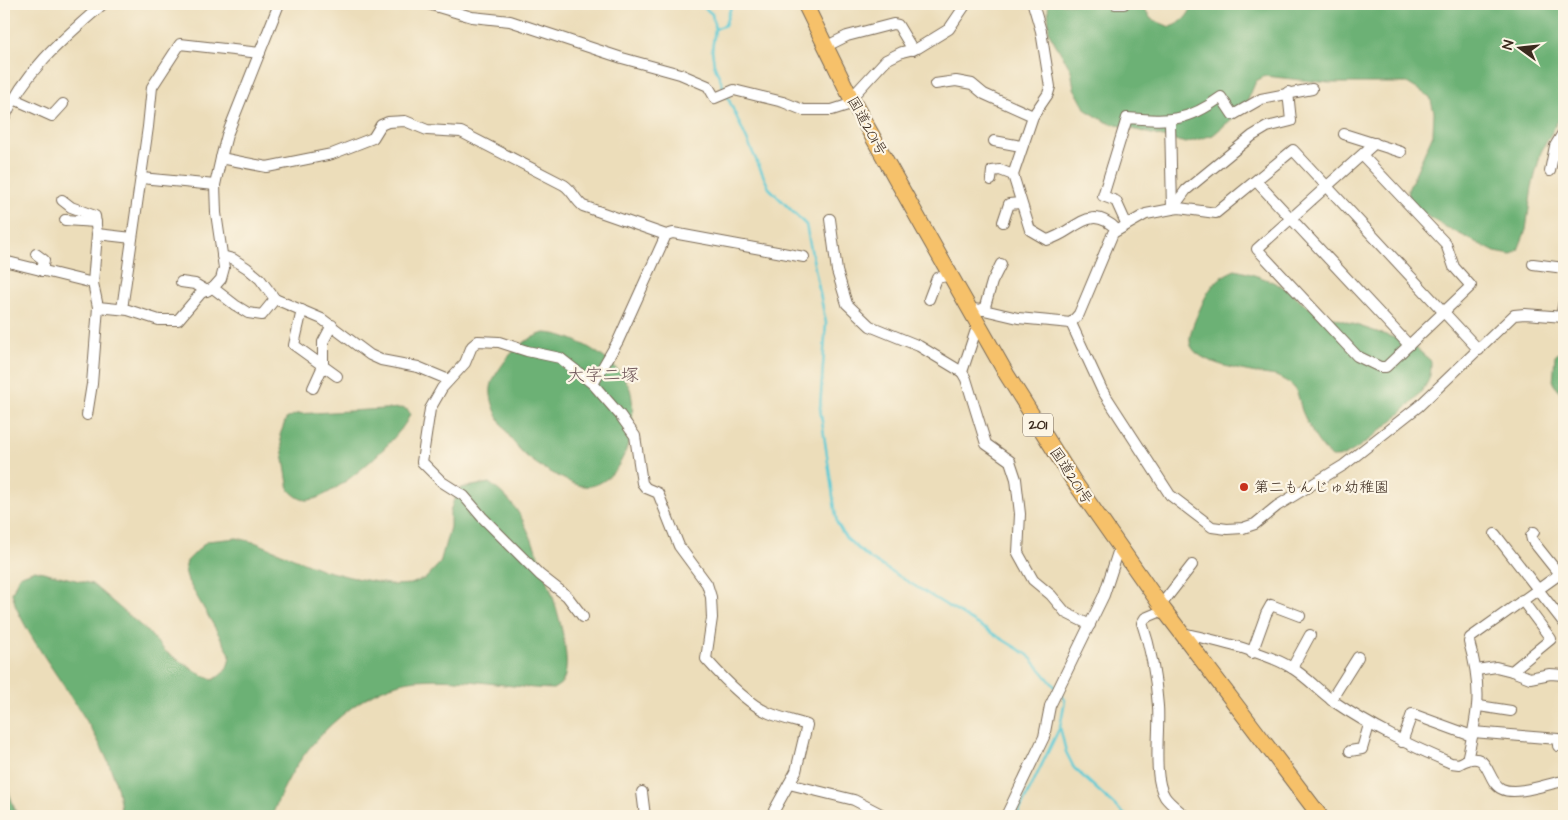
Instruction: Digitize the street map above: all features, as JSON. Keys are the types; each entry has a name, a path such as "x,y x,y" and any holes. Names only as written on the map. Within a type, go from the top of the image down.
{"highway":[{"name":"国道201号","path":"805,4 853,100 950,275 977,310 980,326 1007,375 1068,472 1162,608 1183,633 1320,816"}],"street":[{"path":"4,119 14,99 37,65 103,4"},
{"path":"98,308 122,309 159,320 178,320 201,293 210,289 221,279 224,268 216,213 215,185 227,135 279,4"},
{"path":"428,4 472,17 510,21 622,58 680,74 708,86 715,98 734,90 783,102 803,110 832,110 853,100 886,60 902,52 914,50 938,38 949,29 966,4"},
{"path":"1033,4 1041,31 1050,87 1048,94 1032,116 1013,175 1020,203 1030,230 1047,240 1080,222 1096,217 1105,218 1117,230"},
{"path":"1115,4 1124,4"},
{"path":"825,47 847,36 893,24 898,26 914,50"},
{"path":"122,309 152,87 180,44 260,53"},
{"path":"935,84 956,81 972,84 984,94 1032,116"},
{"path":"1126,223 1116,202 1103,196 1127,118 1170,121 1209,106 1221,97 1233,115 1261,99 1288,92 1312,89"},
{"path":"1172,209 1186,190 1252,136 1267,127 1291,121 1288,92"},
{"path":"14,99 52,116 63,104"},
{"path":"1170,121 1172,209"},
{"path":"221,158 266,167 332,154 372,138 381,125 388,122 405,122 427,130 460,132 564,185 572,190 578,202 584,206 666,235 673,233 804,257"},
{"path":"1550,171 1555,146 1564,130"},
{"path":"1344,134 1401,152"},
{"path":"994,141 1022,146"},
{"path":"1362,155 1446,244 1454,267 1471,286 1386,366 1380,367 1357,356 1258,249 1375,143"},
{"path":"1071,323 1079,314 1113,233 1126,223 1146,214 1172,209 1216,213 1293,150 1479,350"},
{"path":"991,180 992,171 1000,170 1013,175"},
{"path":"141,178 215,185"},
{"path":"1256,180 1409,345"},
{"path":"62,200 71,207 95,216 96,222 97,234 93,283 98,308 92,384 87,415"},
{"path":"1003,222 1010,204 1020,203"},
{"path":"830,219 837,271 847,304 870,326 919,346 962,372"},
{"path":"65,220 96,222"},
{"path":"97,234 132,238"},
{"path":"593,384 618,341 666,235"},
{"path":"36,254 44,260 42,271"},
{"path":"222,256 233,259 247,268 260,279 275,299 332,325 370,355 382,360 418,367 449,380"},
{"path":"4,261 93,283"},
{"path":"1001,264 977,310 1018,318 1071,323"},
{"path":"1533,264 1564,268"},
{"path":"929,298 937,278 950,275"},
{"path":"181,282 210,289 248,313 262,315 275,299"},
{"path":"1071,323 1102,390 1170,495 1212,527 1226,529 1244,528 1255,524 1277,506 1344,465 1419,406 1514,315 1563,317 1564,301"},
{"path":"302,310 294,344 337,376"},
{"path":"313,388 323,366 323,342 332,325"},
{"path":"980,326 976,330 962,372 986,444 1010,461 1016,479 1020,514 1018,553 1033,580 1051,595 1066,613 1090,625"},
{"path":"583,617 567,596 540,575 482,517 464,496 442,482 422,462 430,409 449,380 465,363 472,346 478,341 486,339 560,358 593,384 620,415 635,436 642,484 646,488 658,493 679,546 707,584 711,597 712,618 706,659 720,675 768,713 807,725 796,771 771,816"},
{"path":"1467,760 1479,706 1477,670 1469,642 1470,638 1562,573 1532,540 1531,536 1534,532"},
{"path":"1494,534 1563,622 1546,632"},
{"path":"1006,816 1044,737 1050,706 1104,595 1120,549"},
{"path":"1184,816 1165,797 1161,785 1157,747 1158,707 1148,638 1142,622 1145,618 1162,608 1192,565"},
{"path":"1512,671 1551,639 1522,600"},
{"path":"1252,653 1271,605 1300,616"},
{"path":"1183,633 1252,653 1292,668 1331,700 1369,725 1402,742 1451,762 1460,764 1467,760 1478,760 1485,763 1498,786 1504,790 1536,788 1564,781"},
{"path":"1292,668 1310,635"},
{"path":"1331,700 1358,657"},
{"path":"1477,670 1496,667 1530,678 1550,674 1564,675"},
{"path":"1479,706 1511,711"},
{"path":"1402,742 1412,714 1473,734 1558,739"},
{"path":"1350,751 1362,749 1369,725"},
{"path":"789,784 854,800 885,816"},
{"path":"642,792 645,816"}],"green space":[{"path":"1048,4 1142,4 1151,19 1170,27 1184,18 1193,4 1564,4 1564,110 1541,152 1532,187 1526,230 1518,250 1511,255 1495,252 1419,211 1409,198 1408,190 1433,134 1434,112 1430,97 1407,83 1329,83 1265,76 1256,81 1245,107 1232,119 1213,135 1186,143 1106,122 1086,110 1074,88 1071,70 1049,33"},
{"path":"1235,270 1249,273 1282,286 1317,312 1410,343 1431,361 1431,370 1427,383 1413,401 1376,435 1352,452 1339,457 1332,457 1314,436 1302,411 1295,389 1286,381 1276,376 1241,370 1213,362 1193,350 1190,342 1191,334 1206,296 1217,281"},
{"path":"544,333 568,338 594,350 616,368 630,389 632,417 626,450 613,473 606,479 591,486 577,485 530,459 517,446 503,427 494,406 491,388 499,369 521,345"},
{"path":"1564,347 1564,399 1553,383 1555,356"},
{"path":"402,408 408,410 410,414 405,424 382,451 350,478 320,497 309,500 300,499 289,490 280,435 286,419 296,414"},
{"path":"489,483 499,490 519,514 537,552 554,599 565,645 566,664 564,679 561,684 553,689 434,679 407,681 374,693 351,708 325,731 303,756 294,770 272,816 121,816 117,789 108,762 95,735 44,657 16,607 12,593 19,576 35,570 92,584 148,632 166,652 213,680 226,670 230,654 188,581 185,570 187,561 207,541 237,538 257,543 323,570 393,585 411,584 426,578 440,563 450,527 450,512 461,488"},
{"path":"4,778 17,816 4,816"}],"waterway":[{"path":"700,4 712,14 715,29 712,50 714,64 725,91"},
{"path":"715,29 725,25 732,4"},
{"path":"727,96 769,188 806,225 826,323 820,408 837,523 846,538 869,558 1028,655 1056,688"},
{"path":"1017,816 1060,727 1065,700 1059,692"},
{"path":"1060,727 1066,752 1074,768 1126,816"}],"place":[{"name":"第二もんじゅ幼稚園","path":"1244,487"}],"district":[{"name":"大字二塚","path":"603,375"}]}
